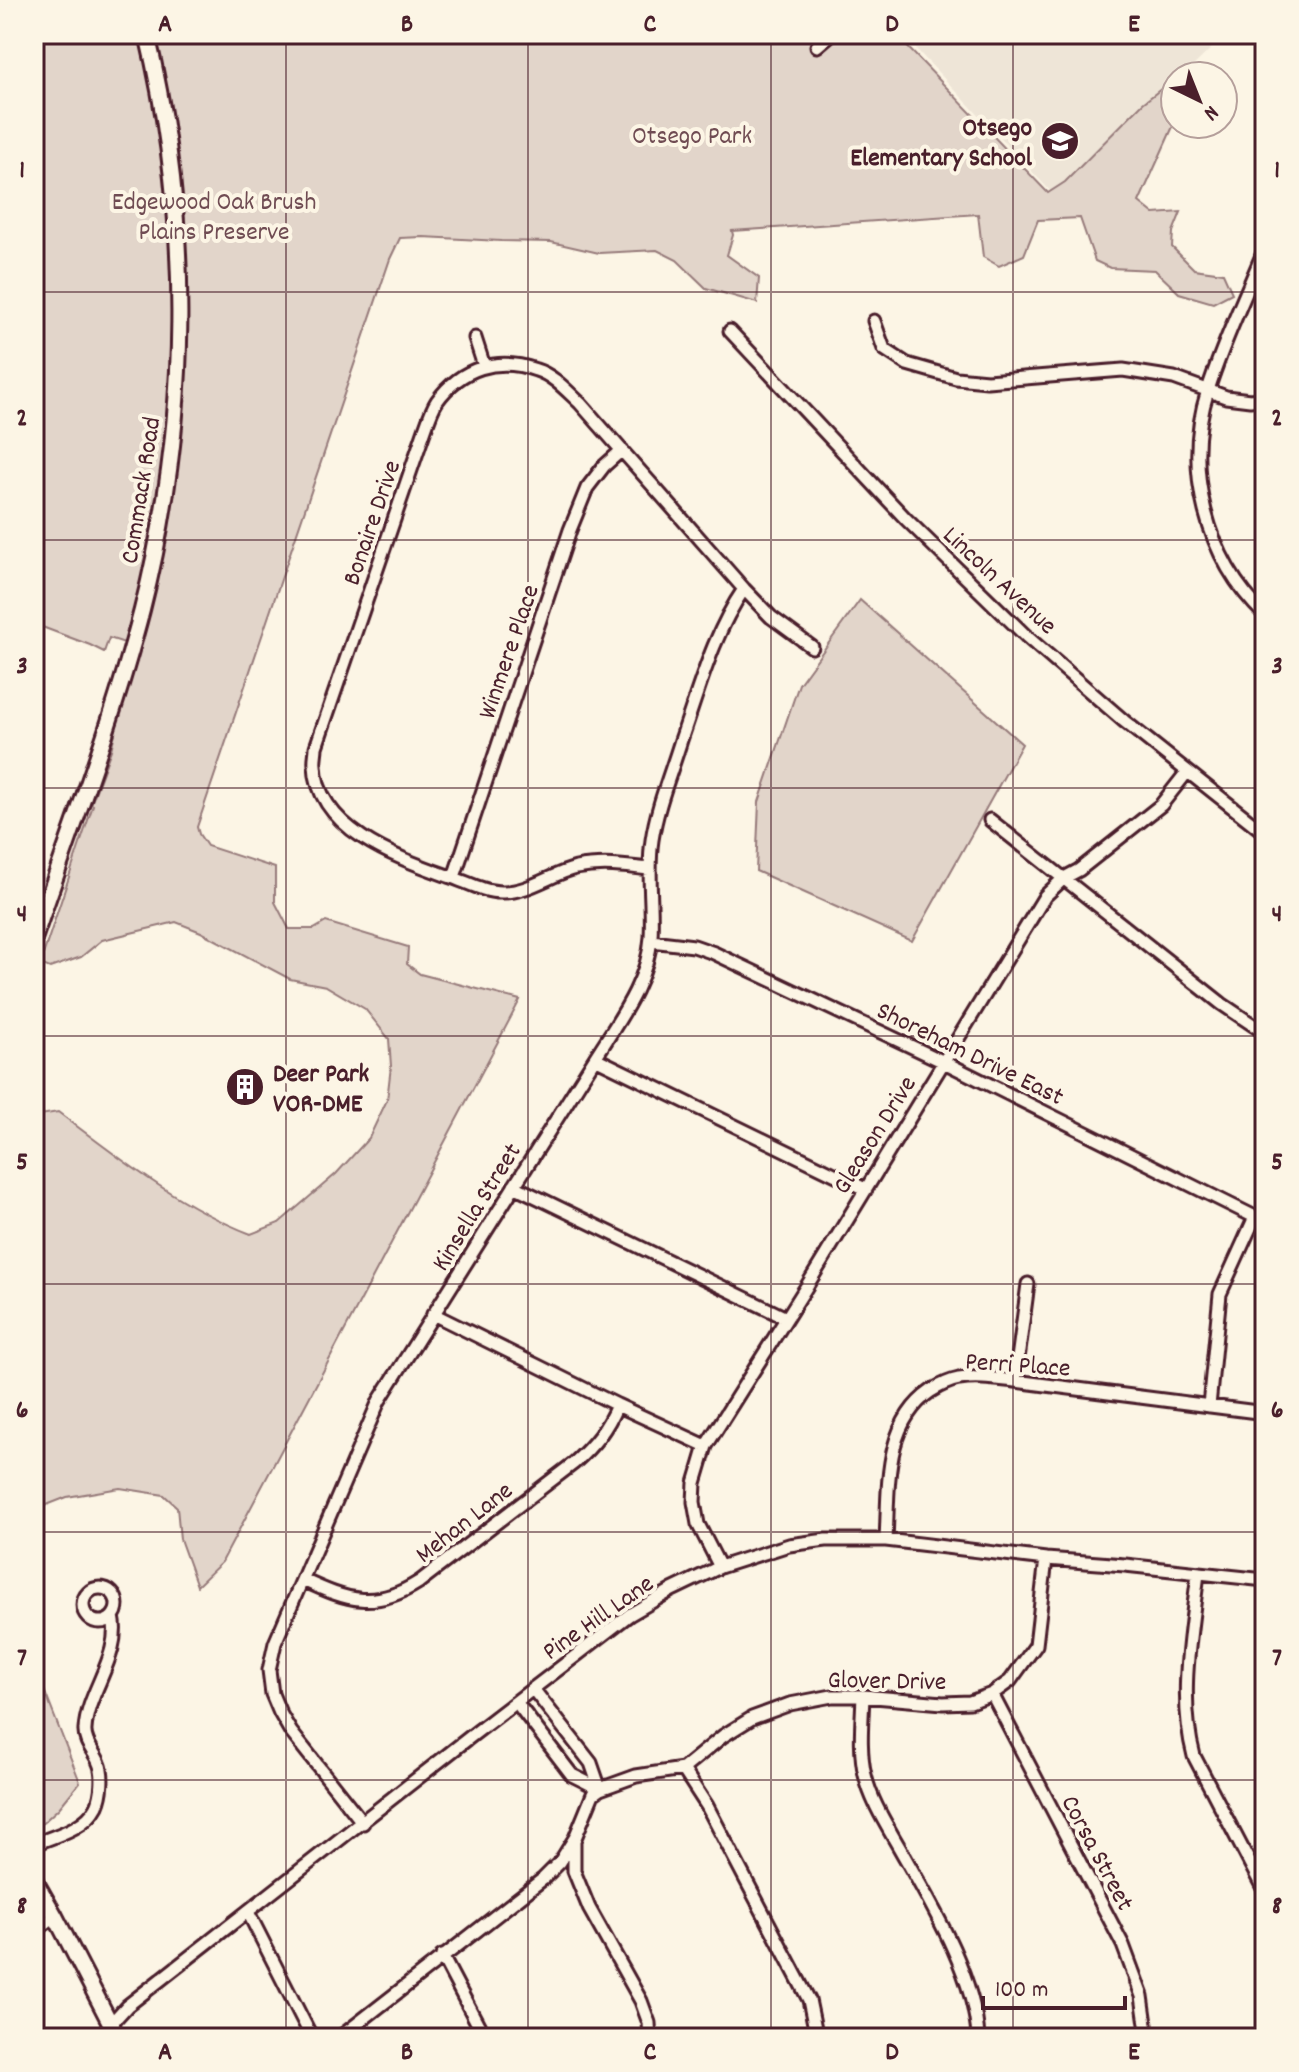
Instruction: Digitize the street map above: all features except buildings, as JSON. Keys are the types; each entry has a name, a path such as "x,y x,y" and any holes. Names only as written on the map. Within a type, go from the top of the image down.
{"main road":[{"name":"Commack Road","path":"34,939 115,702 141,613 169,479 177,395 180,303 176,217 163,107 147,34"},
{"path":"34,1879 118,2038"}],"street":[{"path":"817,46 831,34"},
{"path":"1265,248 1207,392 1198,439 1200,491 1206,518 1228,568 1265,615"},
{"path":"874,321 884,349 907,364 956,378 987,381 1123,370 1174,378 1226,397 1265,398"},
{"name":"Lincoln Avenue","path":"730,331 906,519 1004,615 1124,721 1265,833"},
{"path":"475,338 484,366 514,365 537,370 559,383 744,589 771,617 812,647"},
{"name":"Bonaire Drive","path":"484,366 468,372 436,402 423,435 316,747 315,766 319,786 328,805 360,837 417,865 499,893 515,891 577,868 613,864 649,869"},
{"name":"Winmere Place","path":"454,877 587,488 604,466 622,450"},
{"name":"Kinsella Street","path":"363,1823 291,1732 272,1694 269,1670 275,1643 379,1401 638,985 651,941 649,869 658,810 709,658 730,610 744,589"},
{"name":"Gleason Drive","path":"720,1567 698,1524 694,1502 695,1483 706,1446 1045,896 1064,878 1079,870 1161,805 1187,772"},
{"path":"990,820 1222,1004 1265,1033"},
{"name":"Shoreham Drive East","path":"651,941 694,946 714,953 944,1062 1260,1219"},
{"path":"595,1058 865,1189"},
{"path":"514,1186 786,1318"},
{"path":"1209,1406 1220,1294 1260,1219"},
{"path":"1015,1381 1028,1284"},
{"path":"433,1314 706,1446"},
{"name":"Perri Place","path":"886,1540 892,1452 900,1425 918,1400 956,1379 977,1377 1015,1381 1265,1413"},
{"name":"Mehan Lane","path":"303,1580 348,1598 387,1598 403,1593 574,1463 595,1444 617,1405"},
{"name":"Pine Hill Lane","path":"98,2038 127,2006 629,1615 720,1567 789,1545 826,1540 886,1540 1265,1580"},
{"path":"992,1694 1010,1681 1036,1645 1046,1559"},
{"path":"1198,1573 1187,1672 1185,1708 1188,1733 1194,1756 1265,1892"},
{"path":"34,1844 71,1829 86,1820 97,1807 102,1775 84,1733 116,1630 113,1616"},
{"path":"533,1689 591,1763 600,1789"},
{"name":"Glover Drive","path":"683,1769 723,1736 752,1718 790,1704 832,1696 970,1702 992,1694"},
{"name":"Corsa Street","path":"992,1694 1123,1945 1142,1996 1148,2038"},
{"path":"863,1696 865,1775 875,1805 914,1874 965,1977 978,2038"},
{"path":"517,1703 572,1775 600,1789"},
{"path":"339,2038 543,1879 560,1862 575,1838 593,1794 636,1776 683,1769 707,1806 809,2000 817,2038"},
{"path":"575,1838 574,1871 589,1908 641,2001 649,2023 650,2038"},
{"path":"248,1912 312,2038"},
{"path":"34,1932 55,1916"},
{"path":"442,1956 485,2038"}],"shaded area":[{"name":"Otsego Elementary School","path":"902,34 1226,34 1199,60 1159,60 1159,99 1057,198"}],"green space":[{"path":"34,34 450,34 454,37 458,34 895,34 1048,193 1065,182 1159,90 1159,140 1167,140 1139,202 1154,214 1181,212 1173,232 1172,247 1194,269 1223,273 1232,293 1213,303 1179,293 1155,270 1110,268 1095,261 1080,218 1038,220 1024,255 999,266 983,257 978,214 732,231 727,255 759,278 757,303 706,288 677,260 657,250 599,253 551,242 400,238 390,259 197,827 207,846 275,868 275,902 289,929 314,929 326,922 408,947 407,964 420,974 520,1000 222,1562 197,1586 180,1539 177,1507 164,1495 120,1488 67,1497 34,1510 34,1116 58,1112 174,1195 251,1234 279,1223 336,1174 369,1138 387,1100 391,1066 389,1039 365,1009 326,986 290,979 176,922 102,940 81,957 50,968 40,964 111,750 134,654 125,643 109,638 104,652 34,624"},
{"path":"860,600 1022,744 912,941 756,871 759,802 799,684"},
{"path":"34,1664 80,1782 59,1808 36,1829 34,1828"}],"place":[{"name":"Otsego Elementary School","path":"1060,141"},
{"name":"Deer Park VOR-DME","path":"245,1087"}],"park label":[{"name":"Otsego Park","path":"692,134"},
{"name":"Edgewood Oak Brush Plains Preserve","path":"214,215"}]}
